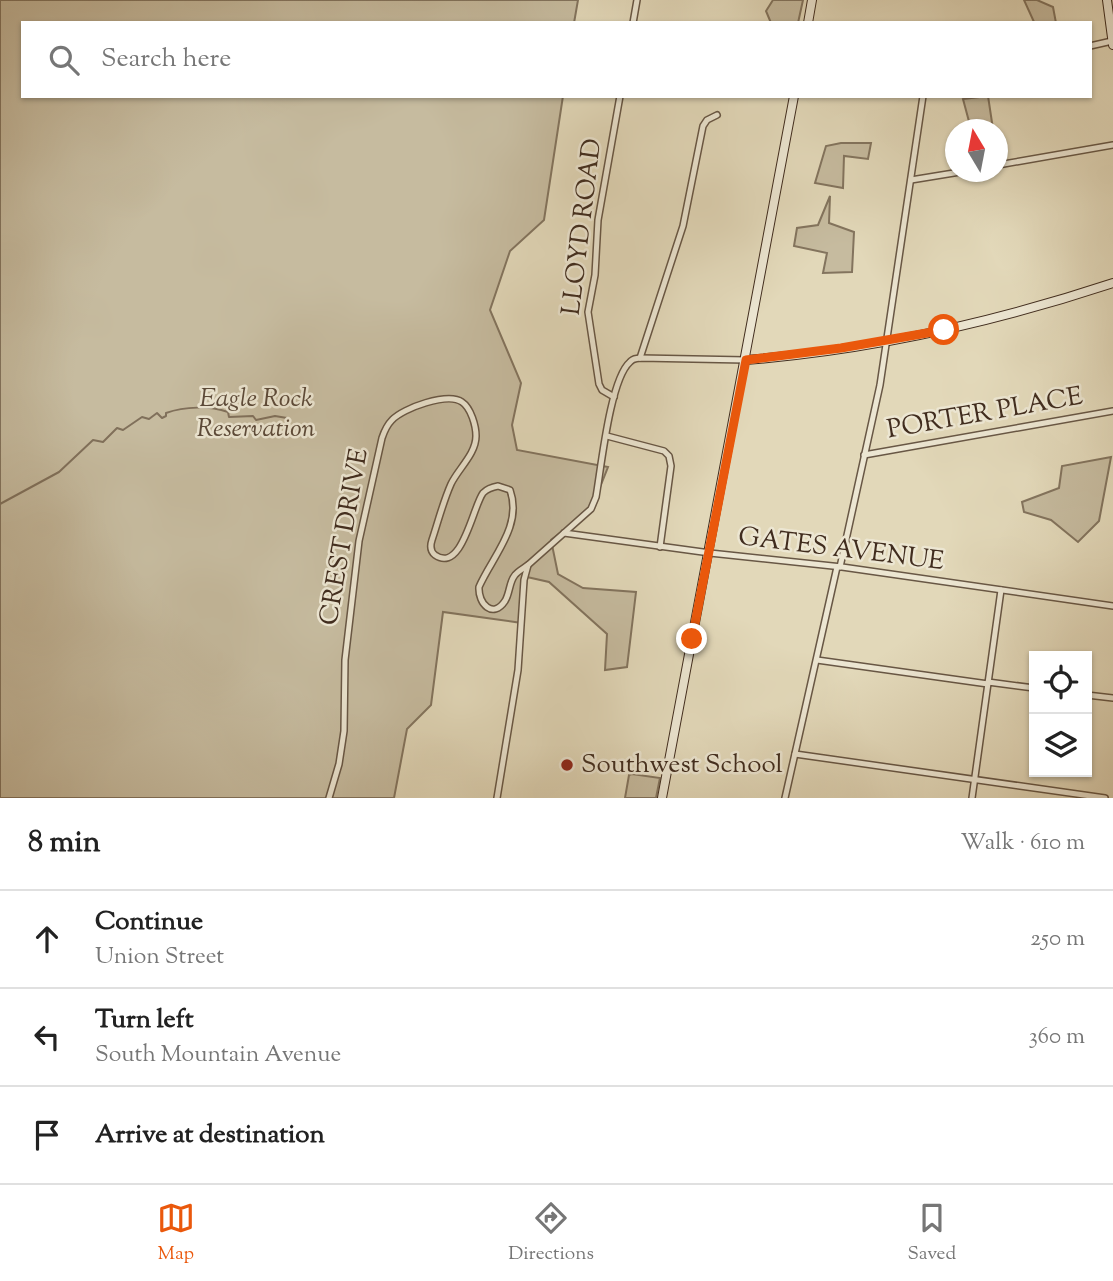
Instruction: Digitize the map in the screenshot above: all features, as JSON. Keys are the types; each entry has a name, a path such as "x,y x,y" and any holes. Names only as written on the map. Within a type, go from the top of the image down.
{"street":[{"path":"633,21 637,0"},
{"path":"808,21 812,0"},
{"path":"1092,46 1113,43 1107,0"},
{"name":"LLOYD ROAD","path":"614,397 602,390 599,384 588,312 595,275 598,220 620,98"},
{"path":"662,798 794,98"},
{"path":"785,798 880,386 923,98"},
{"path":"640,358 683,226 703,126 707,120 717,115"},
{"path":"1008,163 1113,145"},
{"path":"911,180 945,174"},
{"path":"497,798 518,670 524,580 528,565 585,516 596,497 614,397 629,362 640,358 746,360 886,341 944,330 1113,283"},
{"name":"CREST DRIVE","path":"328,798 339,764 344,731 345,660 359,541 382,438 392,420 410,408 425,403 451,399 463,402 475,428 475,443 451,484 431,550 442,557 456,553 462,545 482,494 492,487 504,487 510,490 512,495 512,514 502,546 480,587 479,594 484,606 496,609 502,605 507,599 515,573 528,565"},
{"name":"PORTER PLACE","path":"864,456 1113,411"},
{"path":"607,436 664,451 669,456 671,466 660,547"},
{"name":"GATES AVENUE","path":"564,533 838,567 1113,606"},
{"path":"972,798 1001,590"},
{"path":"817,660 1029,687"},
{"path":"1092,696 1113,698"},
{"path":"795,754 1105,798"}],"green space":[{"name":"Eagle Rock Reservation","path":"0,0 578,0 574,21 21,21 21,98 563,98 544,220 510,251 490,310 521,383 512,425 517,450 608,467 591,510 551,540 558,574 583,588 636,592 627,667 605,670 607,634 549,582 527,577 522,623 443,612 431,705 407,729 394,798 0,798"},
{"path":"773,0 803,0 798,21 770,21 766,11"},
{"path":"1024,0 1037,0 1053,7 1056,21 1034,21"},
{"path":"988,98 991,119 968,119 963,99"},
{"path":"871,143 868,159 844,156 843,188 815,183 826,146"},
{"path":"830,196 829,223 854,232 852,272 823,273 827,253 794,246 797,228 818,225"},
{"path":"1111,457 1099,521 1078,542 1051,520 1024,512 1022,502 1059,488 1062,466"},
{"path":"629,775 660,778 656,798 625,798"}],"waterway":[{"path":"0,504 59,472 93,440 103,442 117,428 123,430 142,417 149,419 157,413 162,418 166,413 197,408 228,412 229,417 253,416 256,420 275,416 287,418"}],"place":[{"name":"Southwest School","path":"567,765"}],"route":[{"path":"692,639 746,360 898,340 944,330"}]}
